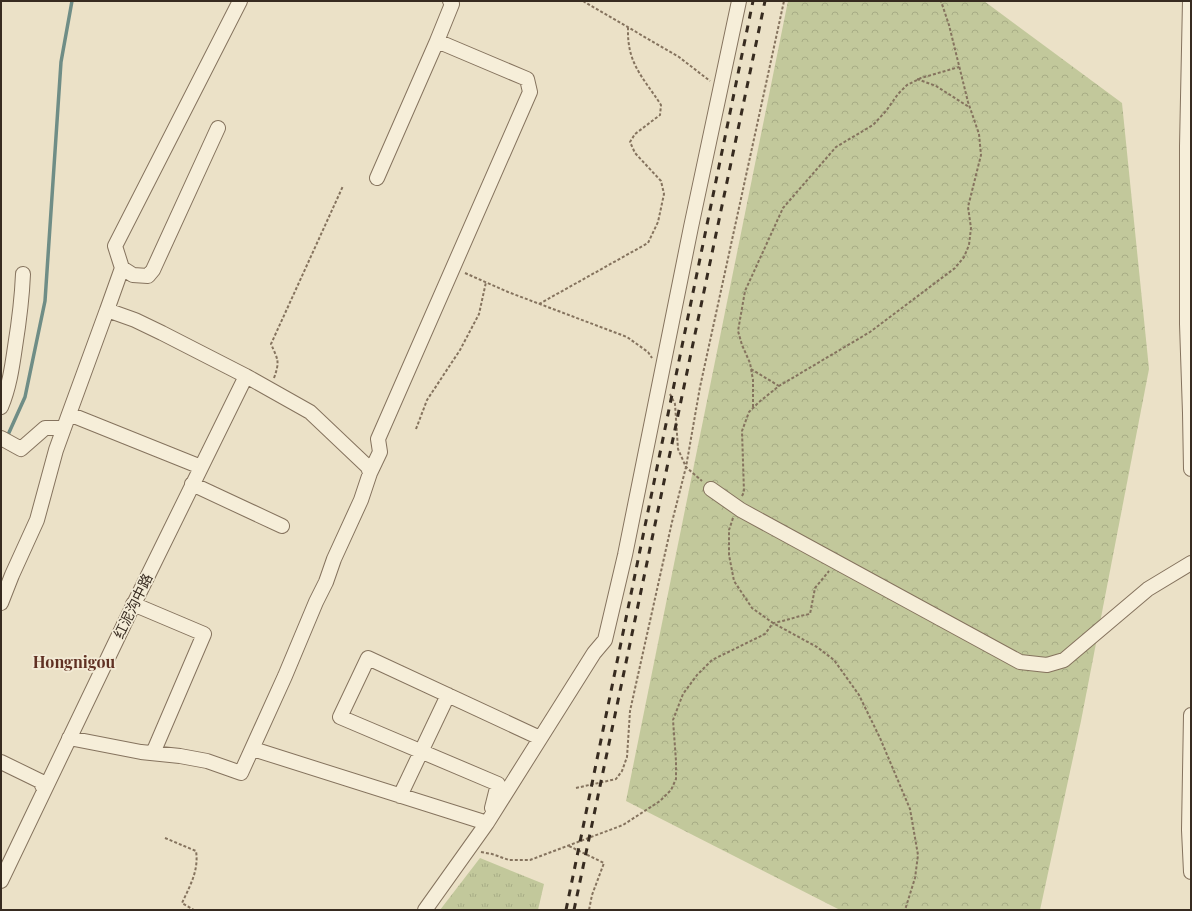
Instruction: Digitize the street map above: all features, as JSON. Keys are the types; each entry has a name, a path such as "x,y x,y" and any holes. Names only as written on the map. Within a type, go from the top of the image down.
{"street":[{"path":"1,603 37,520 64,428 122,268 116,246 240,1"},
{"path":"377,178 437,41 452,4 450,1"},
{"path":"425,910 487,824 594,653 605,640 625,555 661,373 740,1"},
{"path":"1190,1 1187,146 1188,324 1191,469"},
{"path":"69,738 207,761 241,772 253,749 326,582 334,559 361,500 370,473 380,452 378,439 530,92 527,79 437,41"},
{"path":"122,268 133,275 148,276 153,270 218,128"},
{"path":"1,407 7,392 15,349 22,305 23,274"},
{"path":"107,310 134,320 246,376 310,412 368,467 370,473"},
{"name":"红泥沟中路","path":"1,881 133,604 246,376"},
{"path":"69,414 201,466"},
{"path":"1,438 21,449 45,428 64,428"},
{"path":"192,484 282,526"},
{"path":"711,489 737,507 1020,662 1047,665 1064,660 1148,590 1191,563"},
{"path":"133,604 204,634 153,753"},
{"path":"487,824 498,784 340,717 368,658 540,738"},
{"path":"400,796 448,695"},
{"path":"1191,715 1189,830 1191,872"},
{"path":"253,749 487,824"},
{"path":"1,762 40,781 44,789"}],"path":[{"path":"583,1 679,57 721,88"},
{"path":"576,788 616,779 622,771 627,757 630,711 672,522 686,467 702,380 784,1"},
{"path":"905,910 915,878 918,855 910,810 880,738 859,695 834,660 817,647 773,623 752,608 734,581 729,555 729,530 744,492 742,431 749,412 753,407 779,386 870,332 955,268 964,257 969,245 971,228 968,207 981,155 979,134 969,107 949,25 941,1"},
{"path":"539,304 648,244 658,222 664,194 661,181 635,153 630,142 635,134 660,115 661,105 639,73 631,57 628,42 628,28"},
{"path":"753,407 753,380 751,369 738,331 745,291 783,208 820,168 836,147 873,125 907,85 917,79 959,67"},
{"path":"917,79 936,86 969,107"},
{"path":"263,386 274,378 278,365 277,356 271,344 274,336 344,186"},
{"path":"453,268 539,304 627,337 648,352 658,365 661,373"},
{"path":"416,429 427,400 460,350 478,314 486,282"},
{"path":"751,369 779,386"},
{"path":"669,392 675,404 678,449 686,467 711,489"},
{"path":"462,857 481,852 509,860 530,860 622,825 660,801 671,790 676,779 673,720 683,694 697,675 712,660 765,634 773,623 810,614 815,588 836,562"},
{"path":"165,838 196,851 198,862 194,878 182,903 194,910"},
{"path":"568,846 604,863 592,895 589,910"}],"green space":[{"path":"788,1 984,1 1122,103 1149,369 1081,721 1040,910 840,910 626,801"},
{"path":"480,858 544,884 538,910 440,910"}],"waterway":[{"path":"7,437 25,397 45,301 61,62 72,1"}],"railway":[{"path":"566,910 753,1"},
{"path":"574,910 765,1"}],"district":[{"name":"Hongnigou","path":"74,662"}]}
